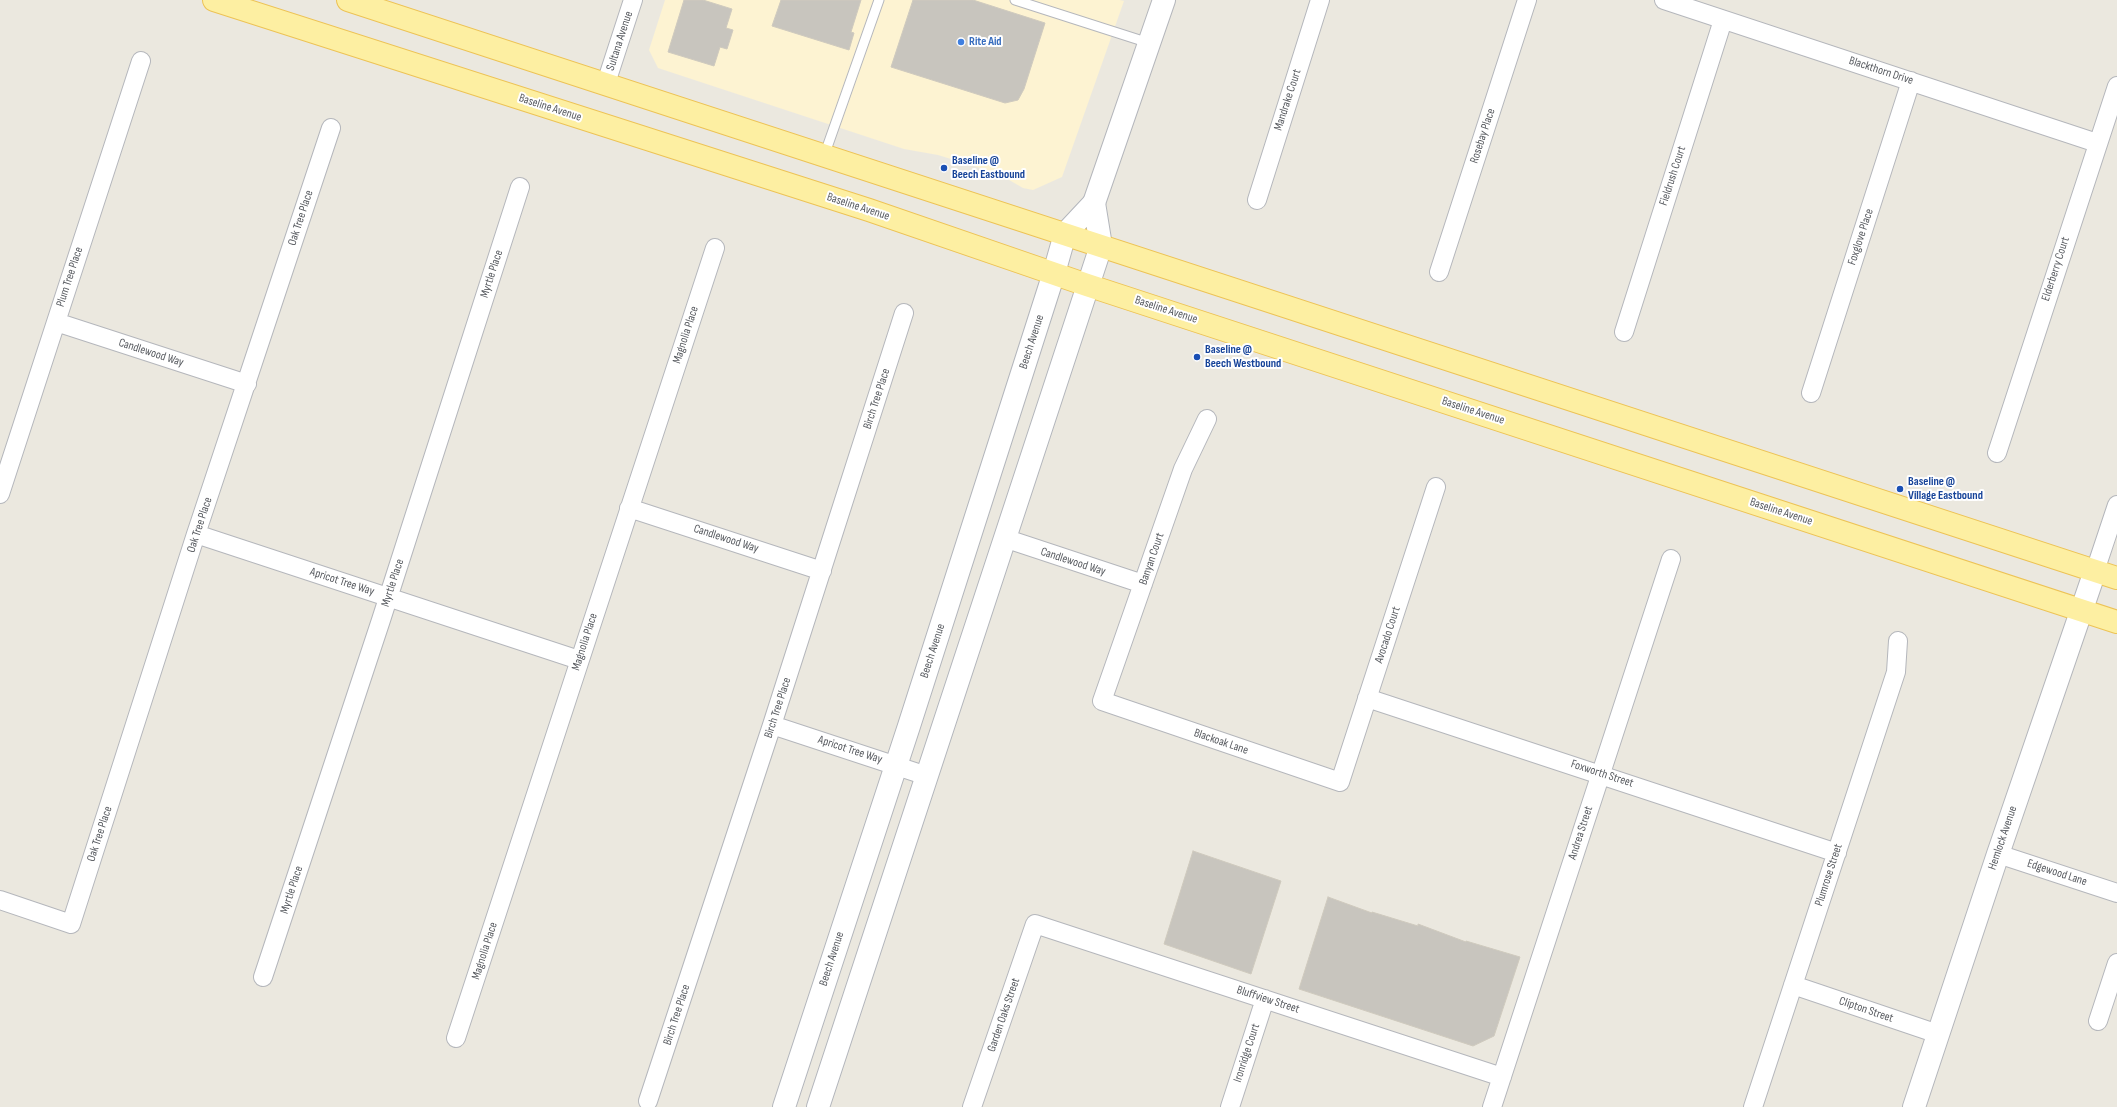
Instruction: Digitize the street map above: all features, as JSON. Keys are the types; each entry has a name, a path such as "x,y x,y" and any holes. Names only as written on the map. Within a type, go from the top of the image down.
{"main road":[{"name":"Baseline Avenue","path":"214,0 869,210 1087,285 2117,622"},
{"path":"348,0 606,83 824,156 2117,578"},
{"name":"Beech Avenue","path":"784,1107 1054,273 1065,234 1094,203 1164,0"},
{"name":"Beech Avenue","path":"818,1107 1101,246 1094,203"},
{"name":"Hemlock Avenue","path":"1914,1107 1998,854 2095,571"}],"street":[{"name":"Sultana Avenue","path":"606,83 633,0"},
{"name":"Mandrake Court","path":"1256,200 1320,0"},
{"name":"Rosebay Place","path":"1439,272 1527,0"},
{"name":"Blackthorn Drive","path":"1664,0 2097,143"},
{"name":"Fieldrush Court","path":"1624,332 1723,20"},
{"name":"Plum Tree Place","path":"0,494 141,61"},
{"name":"Foxglove Place","path":"1811,393 1911,81"},
{"name":"Elderberry Court","path":"1997,452 2097,143 2117,86"},
{"name":"Oak Tree Place","path":"0,900 71,924 196,534 331,128"},
{"name":"Myrtle Place","path":"263,977 389,597 520,187"},
{"name":"Magnolia Place","path":"456,1038 714,248"},
{"name":"Birch Tree Place","path":"648,1101 772,725 904,314"},
{"name":"Candlewood Way","path":"56,322 246,384"},
{"name":"Banyan Court","path":"1102,701 1183,469 1207,419"},
{"name":"Avocado Court","path":"1340,782 1436,487"},
{"path":"2095,571 2117,505"},
{"name":"Candlewood Way","path":"629,508 822,571"},
{"name":"Apricot Tree Way","path":"196,534 579,660"},
{"name":"Candlewood Way","path":"1004,538 1143,584"},
{"name":"Andrea Street","path":"1492,1107 1671,559"},
{"name":"Plumrose Street","path":"1753,1107 1896,672 1898,641"},
{"name":"Foxworth Street","path":"1368,698 1601,773 1837,853"},
{"name":"Blackoak Lane","path":"1102,701 1340,782"},
{"name":"Apricot Tree Way","path":"772,725 927,776"},
{"name":"Edgewood Lane","path":"1998,854 2117,893"},
{"name":"Bluffview Street","path":"1035,924 1502,1077"},
{"name":"Garden Oaks Street","path":"972,1107 1035,924"},
{"path":"2098,1021 2117,963"},
{"name":"Clipton Street","path":"1793,985 1938,1034"},
{"name":"Ironridge Court","path":"1230,1107 1265,999"}],"lane":[{"path":"824,156 879,0"},
{"path":"1015,0 1149,43"}],"shaded area":[{"path":"665,0 1124,1 1062,177 1033,190 1023,188 997,173 938,155 904,149 658,68 649,50"}],"building":[{"path":"684,0 703,0 732,9 726,28 733,30 727,49 720,47 714,66 668,52"},
{"path":"781,0 861,0 851,32 854,33 849,50 772,26"},
{"path":"913,0 973,0 1045,23 1024,89 1018,100 1005,103 891,67"},
{"path":"1193,851 1281,881 1251,974 1164,944"},
{"path":"1328,897 1372,913 1418,926 1418,924 1466,942 1520,957 1494,1036 1473,1046 1299,989"}],"place":[{"name":"Rite Aid","path":"961,42"},
{"name":"Baseline @ Beech Eastbound","path":"944,168"},
{"name":"Baseline @ Beech Westbound","path":"1197,357"},
{"name":"Baseline @ Village Eastbound","path":"1900,489"}]}
